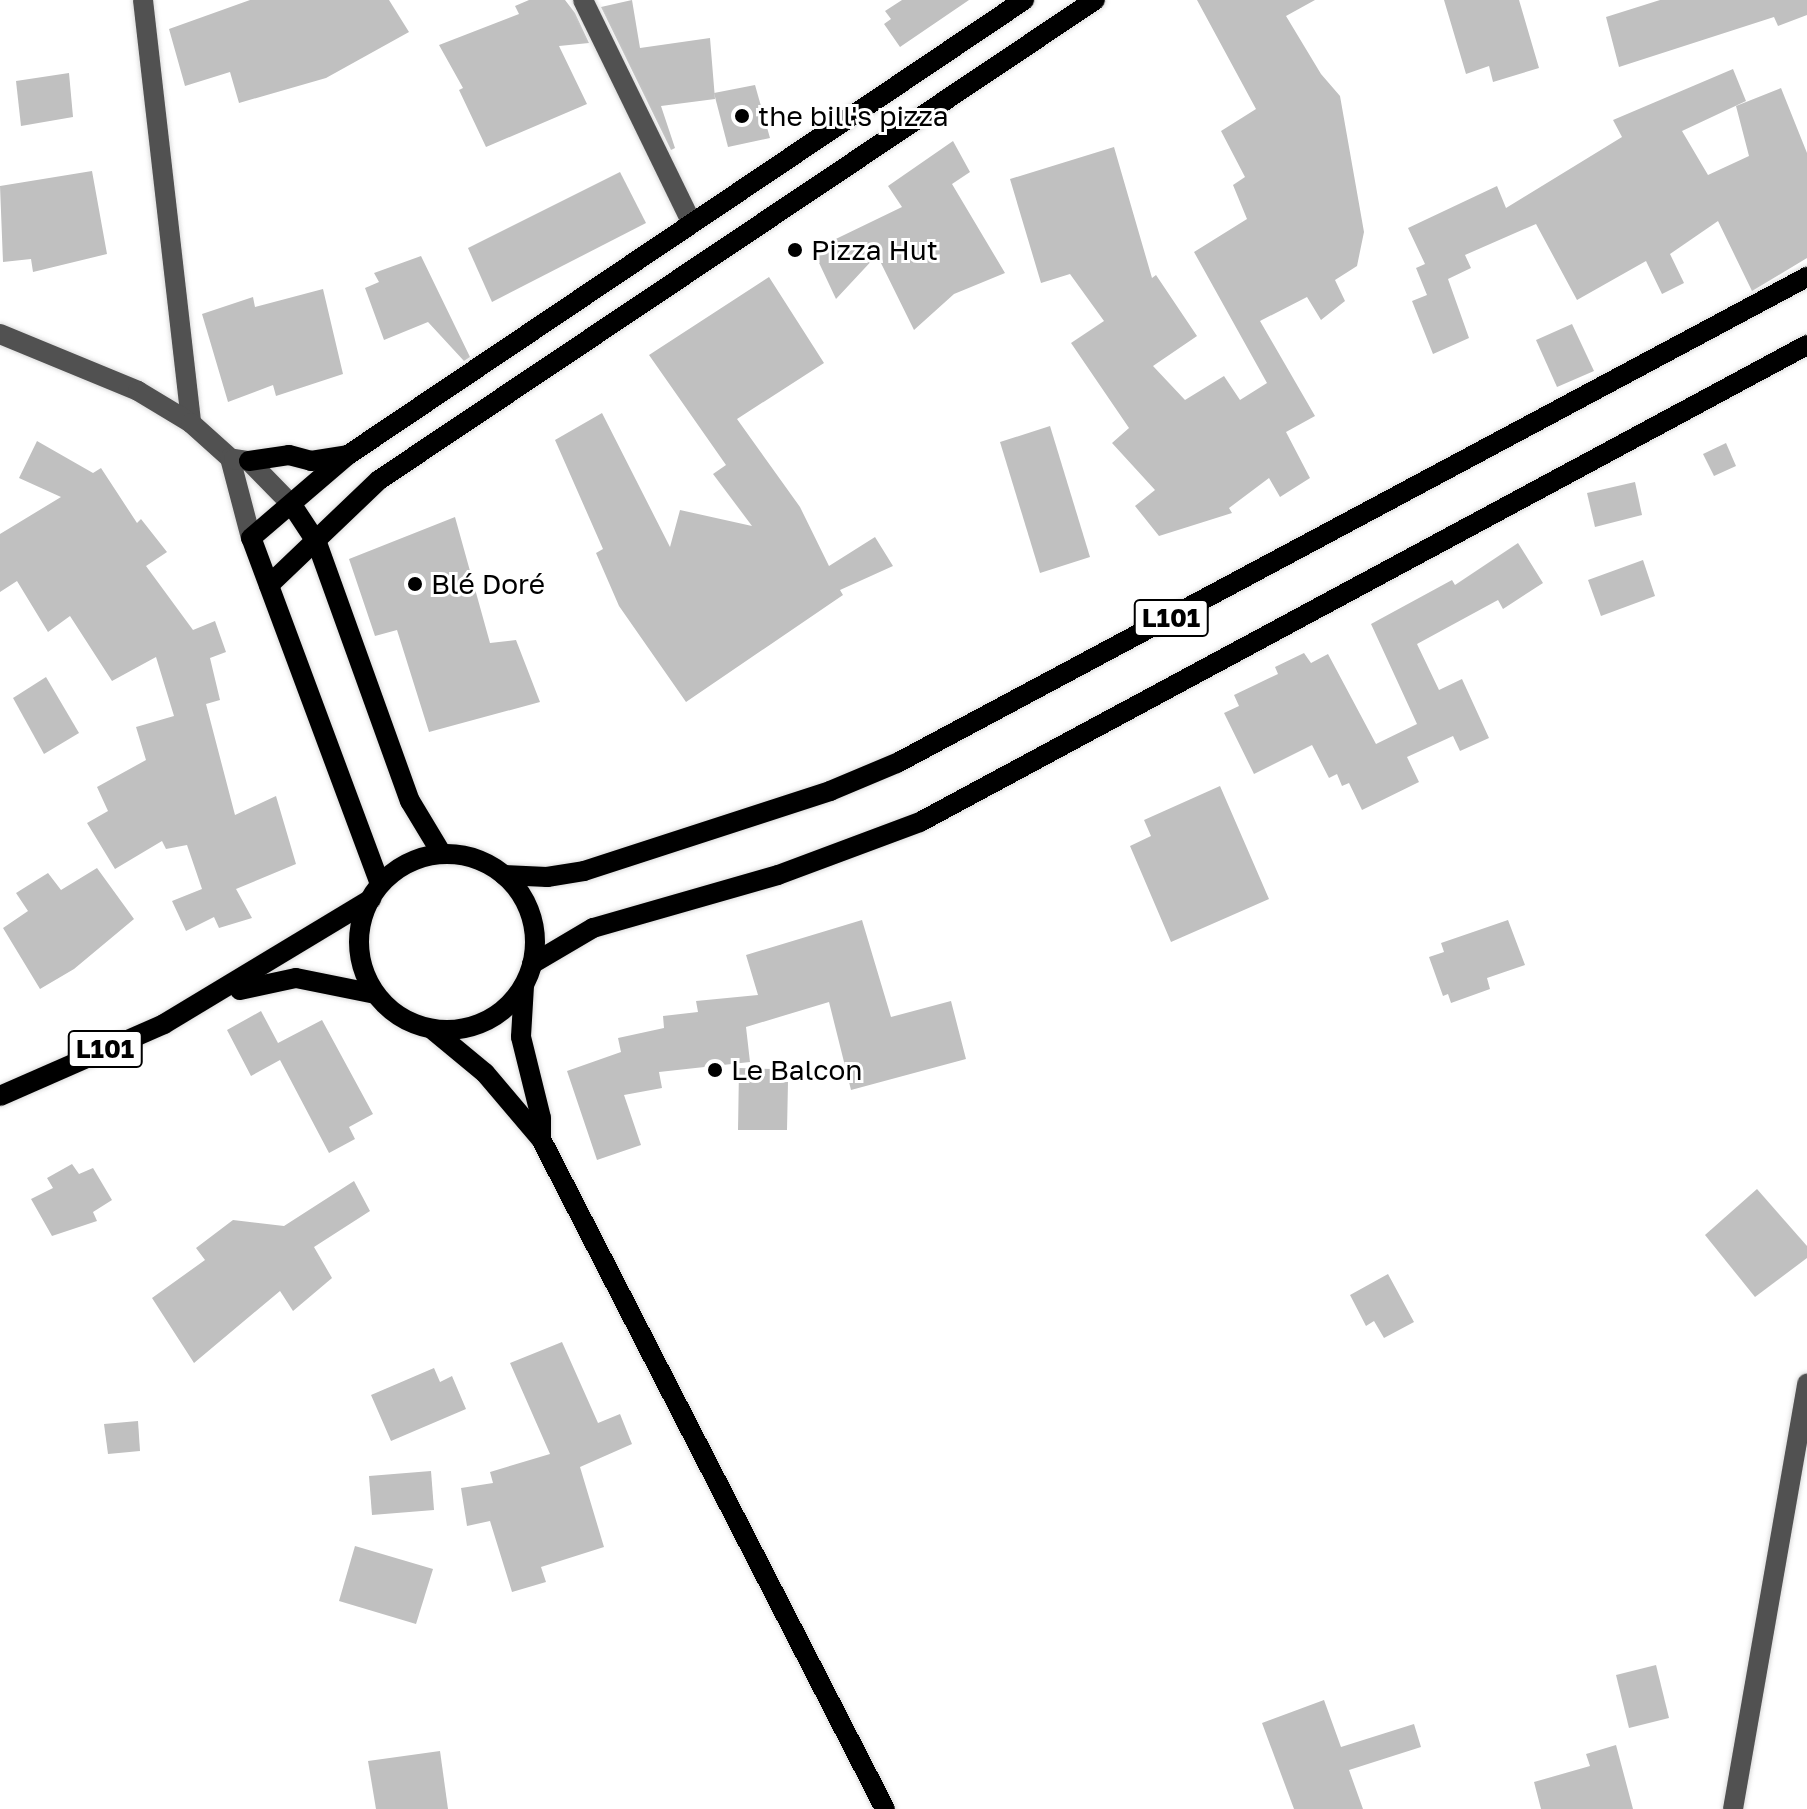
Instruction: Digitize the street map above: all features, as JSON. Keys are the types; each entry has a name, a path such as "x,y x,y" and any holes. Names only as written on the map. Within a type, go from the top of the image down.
{"main road":[{"path":"376,892 251,538 348,455 691,221 1024,0"},
{"path":"269,585 317,543 379,480 1095,0"},
{"name":"L101","path":"504,875 547,877 584,871 830,791 897,763 1807,277"},
{"name":"L101","path":"532,964 593,928 778,875 920,822 1807,345"},
{"path":"240,460 289,455 311,461 348,455"},
{"path":"292,505 317,543 410,801 442,854"},
{"path":"541,1139 541,1118 521,1037 524,986 532,964 534,925 518,889 504,875 475,858 442,854 408,863 376,892 359,931 360,955 375,994 401,1018 433,1030 485,1073 541,1139 885,1809"},
{"name":"L101","path":"210,999 376,892"},
{"name":"L101","path":"0,1096 210,999 274,979 296,978 375,994"},
{"path":"433,1030 459,1030 485,1022 507,1007 524,986"}],"street":[{"path":"143,0 191,423"},
{"path":"583,0 691,221"},
{"path":"0,334 138,391 191,423 292,505"},
{"path":"240,460 251,538"},
{"path":"1733,1809 1807,1383"}],"building":[{"path":"250,0 389,0 409,32 326,78 239,103 230,72 185,86 169,29"},
{"path":"529,0 565,0 575,13 589,43 559,46 587,104 486,147 459,90 463,88 439,45 519,14 515,6"},
{"path":"632,0 640,48 710,38 715,99 661,106 675,148 671,150 601,7"},
{"path":"902,0 969,0 900,47 884,24 891,19 885,11"},
{"path":"1197,0 1315,0 1286,16 1321,74 1340,96 1364,232 1357,266 1335,280 1345,301 1321,320 1307,297 1260,321 1315,416 1286,432 1310,478 1280,497 1269,478 1229,508 1232,513 1159,536 1135,506 1155,490 1112,443 1129,428 1071,343 1104,321 1070,274 1041,283 1010,179 1114,147 1152,278 1156,275 1197,336 1153,366 1185,400 1224,376 1240,400 1267,383 1194,252 1247,219 1233,185 1245,177 1221,131 1256,109"},
{"path":"1444,0 1519,0 1539,68 1493,82 1489,66 1466,74"},
{"path":"1660,0 1807,0 1807,15 1778,26 1774,17 1619,67 1606,17"},
{"path":"1733,69 1746,101 1682,131 1708,175 1749,156 1736,106 1781,88 1807,153 1807,258 1752,291 1718,221 1670,254 1684,283 1662,294 1646,261 1577,300 1536,224 1465,255 1471,268 1448,279 1469,338 1433,354 1412,301 1427,295 1416,268 1425,264 1408,228 1497,186 1506,208 1622,137 1613,120"},
{"path":"69,73 73,117 21,126 16,81"},
{"name":"the bill's pizza","path":"755,85 770,138 728,147 714,93"},
{"path":"953,141 970,172 952,184 1005,273 954,294 914,330 877,255 836,299 813,250 902,207 888,186"},
{"path":"92,171 107,254 33,272 31,259 3,262 0,186"},
{"path":"620,172 646,223 492,302 468,248"},
{"path":"421,256 470,357 464,361 428,322 384,340 365,288 379,282 374,273"},
{"path":"769,277 824,363 737,419 800,507 829,566 875,537 893,566 840,590 843,595 686,702 619,606 596,553 603,549 555,440 602,413 670,547 680,510 752,526 713,474 726,465 649,355"},
{"path":"323,289 343,374 276,396 273,385 228,402 202,314 253,297 255,307"},
{"path":"1572,324 1594,371 1557,387 1536,340"},
{"path":"1050,426 1090,557 1040,573 1000,442"},
{"path":"37,441 93,473 101,468 137,523 141,519 167,552 146,566 193,630 215,621 226,652 210,658 220,700 206,704 235,815 276,796 296,864 236,889 252,918 219,928 214,917 186,931 172,901 202,889 187,845 166,849 162,841 115,869 87,823 108,811 97,787 146,760 136,727 174,716 156,657 112,681 70,616 48,632 17,581 0,592 0,534 61,497 19,478"},
{"path":"1726,443 1736,466 1714,476 1703,454"},
{"path":"1635,482 1642,515 1595,527 1587,493"},
{"path":"455,517 490,643 516,640 540,702 429,732 397,630 375,636 349,559"},
{"path":"1518,543 1543,583 1503,609 1498,600 1417,644 1439,690 1462,679 1489,738 1460,751 1453,736 1407,757 1419,782 1362,810 1349,783 1342,786 1337,774 1329,778 1312,745 1254,774 1224,713 1239,706 1234,695 1278,674 1275,667 1304,653 1311,663 1328,654 1376,744 1417,724 1371,624 1452,580 1455,585"},
{"path":"1643,560 1655,596 1601,616 1588,580"},
{"path":"46,677 79,733 44,754 13,698"},
{"path":"1220,786 1269,899 1171,942 1130,846 1151,836 1144,820"},
{"path":"97,868 134,919 74,969 40,989 3,928 28,911 16,893 48,873 61,890"},
{"path":"862,920 891,1017 951,1001 966,1059 851,1090 829,1002 746,1027 750,1062 659,1072 662,1088 624,1095 641,1145 597,1160 567,1071 621,1052 618,1038 664,1028 663,1016 698,1012 696,1001 758,995 746,955"},
{"path":"1508,920 1525,965 1487,978 1490,989 1451,1003 1448,994 1443,996 1429,957 1444,952 1441,943"},
{"path":"261,1011 278,1043 322,1020 373,1114 349,1127 355,1139 329,1153 280,1060 251,1076 227,1030"},
{"path":"739,1068 771,1069 771,1082 788,1082 787,1130 738,1130"},
{"path":"72,1164 79,1174 93,1168 112,1200 93,1212 97,1221 52,1236 31,1199 53,1188 47,1178"},
{"path":"354,1181 370,1211 314,1247 332,1278 293,1311 280,1291 194,1363 152,1298 205,1260 196,1248 233,1220 284,1226"},
{"path":"1757,1189 1807,1246 1807,1258 1755,1297 1705,1235"},
{"path":"1388,1274 1414,1322 1384,1338 1374,1321 1366,1326 1350,1295"},
{"path":"562,1342 598,1423 620,1414 632,1444 580,1467 604,1547 541,1567 546,1582 512,1592 490,1521 467,1526 461,1488 493,1483 490,1472 550,1454 510,1363"},
{"path":"434,1368 440,1382 452,1376 466,1409 391,1441 371,1395"},
{"path":"138,1421 140,1451 108,1454 104,1424"},
{"path":"431,1471 434,1510 372,1515 369,1476"},
{"path":"355,1546 433,1569 416,1624 339,1601"},
{"path":"1656,1665 1669,1718 1629,1728 1616,1675"},
{"path":"1324,1700 1341,1747 1414,1724 1421,1747 1349,1770 1363,1809 1294,1809 1262,1723"},
{"path":"1616,1745 1633,1809 1541,1809 1534,1782 1590,1766 1586,1754"},
{"path":"440,1751 448,1809 376,1809 368,1761"}],"place":[{"name":"the bill's pizza","path":"742,116"},
{"name":"Pizza Hut","path":"795,250"},
{"name":"Blé Doré","path":"415,584"},
{"name":"Le Balcon","path":"715,1070"}]}
